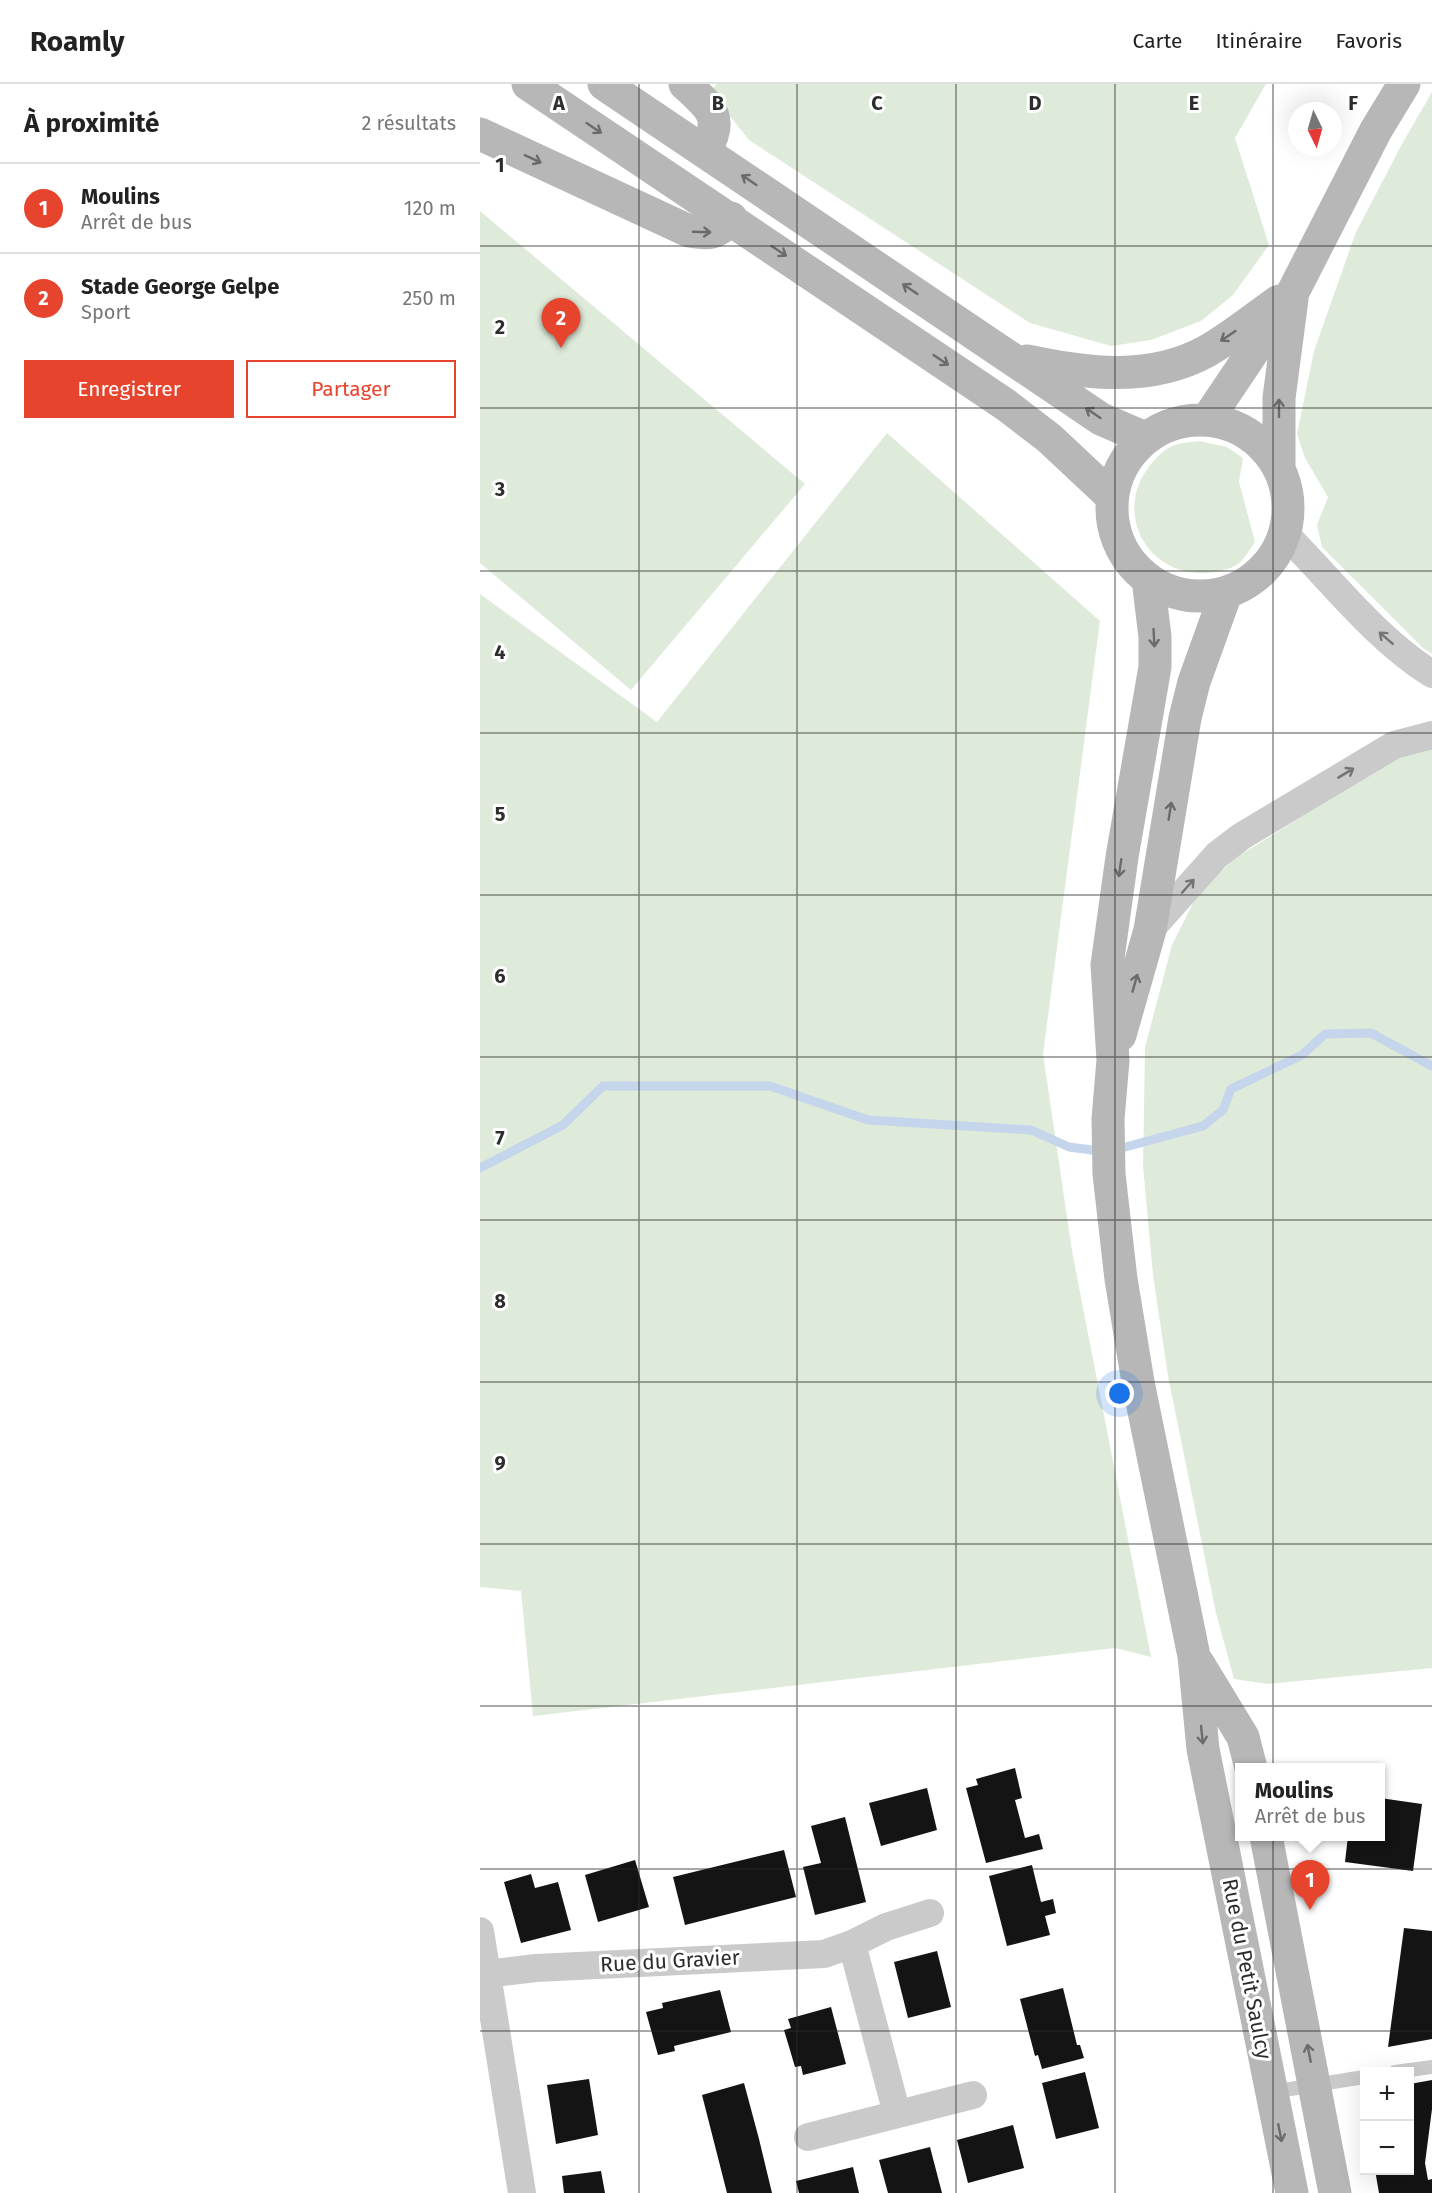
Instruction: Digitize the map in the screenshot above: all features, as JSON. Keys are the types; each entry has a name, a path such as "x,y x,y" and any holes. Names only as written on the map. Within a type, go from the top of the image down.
{"main road":[{"path":"528,84 731,218 1006,405 1049,438 1112,497"},
{"path":"604,84 1101,419 1145,438"},
{"path":"685,84 714,114 715,125 712,139 705,151"},
{"path":"1207,420 1293,292 1376,130 1404,84"},
{"path":"480,134 689,231 706,234 721,230 731,218"},
{"path":"1011,357 1092,373 1150,370 1207,351 1293,292"},
{"path":"1279,467 1279,398 1293,292"},
{"path":"1207,420 1227,423 1248,433 1266,448 1279,467 1287,488 1289,511 1286,534 1276,554 1263,571 1246,584 1226,593 1198,597 1172,592 1148,579 1126,557 1114,528 1112,497 1118,475 1129,454 1145,438 1163,427 1184,421 1207,420"},
{"path":"1148,579 1155,637 1155,667 1122,857 1107,965 1113,1060 1108,1119 1108,1174 1121,1279 1138,1382 1194,1656 1243,1737 1250,1763"},
{"path":"1113,1060 1150,930 1185,718 1194,682 1226,593"},
{"name":"Rue du Petit Saulcy","path":"1194,1656 1203,1749 1292,2193"},
{"name":"Rue du Petit Saulcy","path":"1267,1841 1335,2193"}],"street":[{"path":"1286,534 1368,622 1414,663 1432,674"},
{"path":"1150,930 1217,855 1242,836 1394,745 1432,735"},
{"name":"Rue du Gravier","path":"487,1974 536,1968 824,1954 852,1944 886,1927 930,1913"},
{"path":"480,1931 522,2193"},
{"path":"852,1944 897,2114"},
{"path":"807,2137 973,2095"}],"lane":[{"path":"1414,2069 1432,2067"},
{"path":"1271,2092 1360,2078"}],"green space":[{"path":"717,84 1266,84 1235,138 1269,245 1233,295 1201,321 1151,340 1111,346 1030,323 749,140 710,91"},
{"path":"1432,92 1432,654 1423,648 1322,547 1317,525 1328,497 1305,458 1297,434 1314,351 1356,232"},
{"path":"480,211 805,484 631,690 480,563"},
{"path":"887,433 1100,621 1043,1054 1072,1251 1151,1657 1115,1648 533,1716 521,1591 480,1587 480,594 657,722"},
{"path":"1199,441 1227,447 1243,458 1239,482 1255,542 1238,564 1208,573 1187,572 1169,565 1154,554 1143,540 1136,523 1134,505 1138,486 1148,468 1165,450 1182,443"},
{"path":"1432,748 1432,1668 1268,1684 1234,1679 1216,1613 1168,1376 1153,1275 1143,1166 1145,1047 1172,945 1197,895 1234,859 1379,768 1399,757"}],"building":[{"path":"1015,1768 1022,1798 1015,1800 1025,1838 1039,1834 1043,1849 986,1863 966,1788 978,1785 976,1779"},
{"path":"927,1788 937,1830 881,1846 869,1803"},
{"path":"1385,1799 1422,1804 1413,1871 1345,1862 1347,1841 1385,1841"},
{"path":"845,1817 866,1902 815,1915 803,1867 821,1863 811,1826"},
{"path":"784,1850 796,1897 685,1925 673,1877"},
{"path":"635,1860 649,1907 598,1922 585,1875"},
{"path":"1032,1865 1041,1902 1053,1899 1056,1913 1045,1916 1050,1935 1007,1946 989,1876"},
{"path":"531,1874 535,1888 558,1882 571,1930 521,1943 504,1882"},
{"path":"1404,1928 1432,1931 1432,2039 1388,2047"},
{"path":"937,1951 951,2007 908,2018 894,1962"},
{"path":"1063,1988 1077,2045 1080,2045 1084,2058 1042,2069 1038,2055 1035,2056 1020,1999"},
{"path":"720,1990 731,2032 674,2046 675,2051 658,2055 646,2012 663,2008 662,2003"},
{"path":"831,2007 846,2064 803,2075 801,2066 795,2067 784,2030 791,2028 788,2019"},
{"path":"1085,2072 1099,2128 1056,2139 1042,2083"},
{"path":"589,2079 598,2135 556,2144 547,2085"},
{"path":"1432,2080 1432,2109 1425,2163 1428,2180 1432,2179 1432,2193 1379,2193 1376,2175 1414,2175 1414,2083"},
{"path":"744,2083 772,2193 727,2193 702,2095"},
{"path":"1013,2125 1024,2168 968,2183 957,2140"},
{"path":"930,2147 942,2193 888,2193 879,2160"},
{"path":"853,2167 859,2193 799,2193 796,2181"},
{"path":"601,2171 605,2193 564,2193 562,2176"}],"waterway":[{"path":"480,1168 563,1125 603,1086 770,1086 868,1120 1031,1130 1069,1147 1107,1152 1203,1126 1223,1110 1231,1089 1302,1055 1325,1034 1371,1033 1432,1066"}],"place":[{"name":"Stade George Gelpe","path":"561,348"},
{"name":"Moulins","path":"1310,1910"}]}
